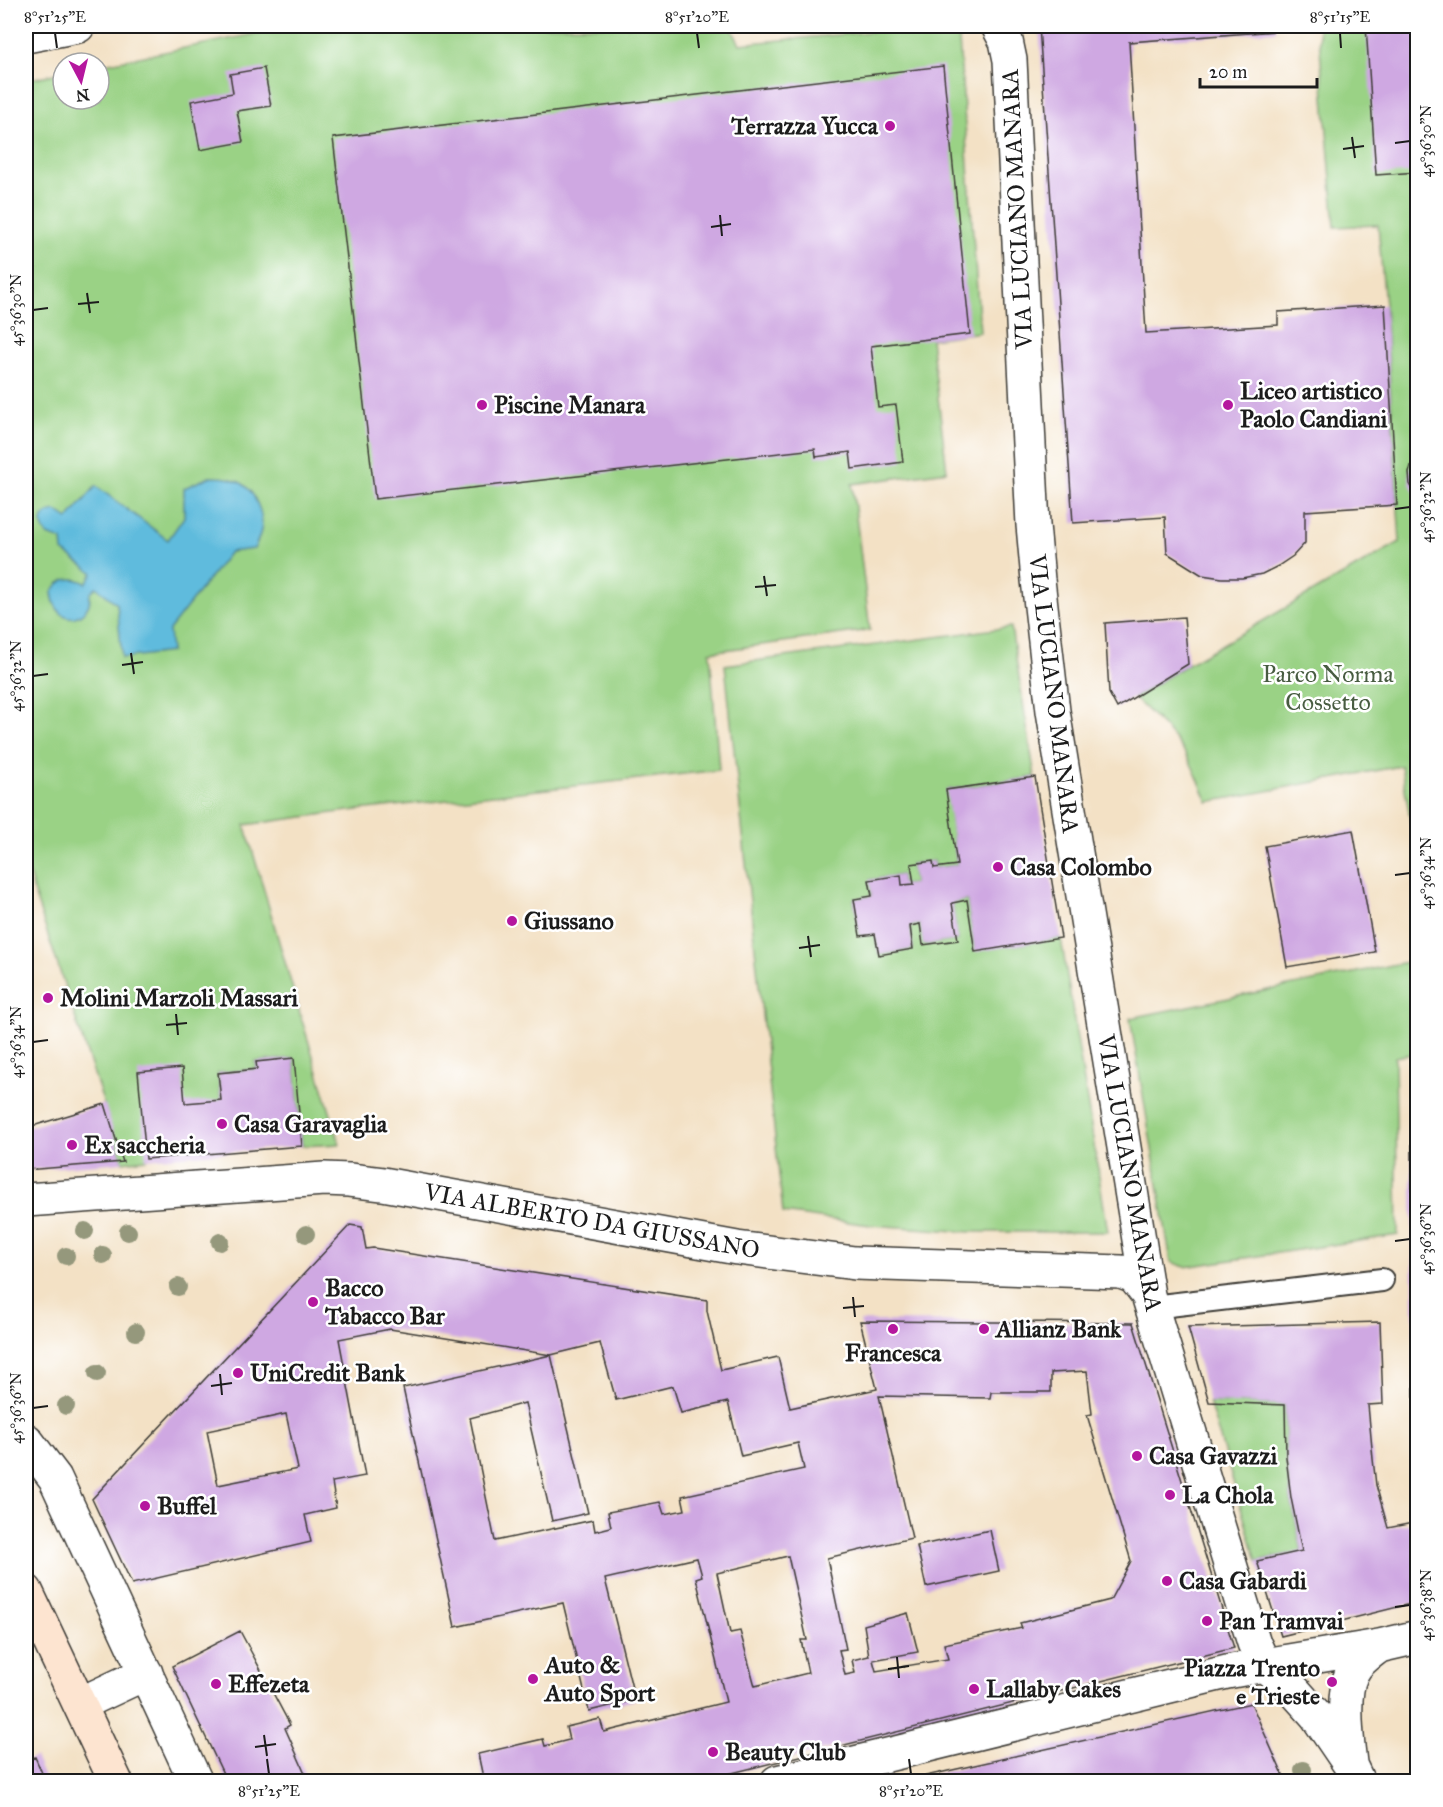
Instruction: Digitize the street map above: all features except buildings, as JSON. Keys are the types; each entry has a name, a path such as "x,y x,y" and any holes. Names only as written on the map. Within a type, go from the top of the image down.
{"main road":[{"path":"26,1591 116,1782"}],"street":[{"path":"26,36 78,26"},
{"name":"VIA LUCIANO MANARA","path":"999,26 1006,41 1010,60 1033,525 1052,699 1150,1301 1252,1638 1264,1665"},
{"name":"VIA ALBERTO DA GIUSSANO","path":"26,1200 324,1179 349,1180 383,1184 737,1248 855,1263 1121,1272 1134,1277 1150,1301"},
{"path":"26,1440 55,1478 196,1782"},
{"path":"777,1782 1264,1665 1379,1646 1418,1636"},
{"path":"1354,1773 1346,1722 1348,1688 1352,1673 1362,1660 1379,1646"},
{"path":"1264,1665 1304,1700 1354,1773"},
{"path":"80,1704 146,1673"}],"lane":[{"path":"1150,1301 1382,1280"}],"green space":[{"name":"Piscine Manara","path":"294,26 730,26 740,44 930,26 958,26 980,332 931,339 947,471 852,484 870,630 710,652 719,770 340,812 245,825 340,1144 302,1146 294,1058 256,1062 257,1069 218,1073 221,1100 146,1159 123,1162 34,893 26,861 26,80 51,75 51,111 111,111 111,63"},
{"name":"Parco Norma Cossetto","path":"1318,26 1417,26 1417,858 1401,766 1208,802 1193,767 1179,744 1134,698 1188,664 1400,542 1378,225 1335,227"},
{"path":"1011,627 1035,777 947,790 957,865 934,868 933,861 911,864 914,884 902,885 901,875 870,880 872,896 854,899 860,936 875,934 879,955 913,949 910,926 920,924 924,945 958,940 952,903 967,900 975,951 1061,938 1108,1232 971,1232 870,1225 783,1213 725,665"},
{"path":"1417,960 1417,1053 1395,1057 1398,1235 1185,1267 1171,1262 1130,1018"},
{"path":"1209,1402 1285,1405 1286,1457 1291,1498 1302,1551 1257,1561"}],"water":[{"path":"209,477 230,479 247,487 260,511 262,523 260,535 254,549 230,552 169,630 171,652 122,658 117,604 96,587 90,594 88,606 81,614 70,617 60,612 53,600 52,592 55,587 71,579 86,583 93,573 63,551 62,540 47,535 42,527 42,520 47,514 56,511 68,519 96,486 168,540 184,517 184,488"}],"place":[{"name":"Terrazza Yucca","path":"890,126"},
{"name":"Piscine Manara","path":"482,405"},
{"name":"Liceo artistico Paolo Candiani","path":"1228,405"},
{"name":"Casa Colombo","path":"998,867"},
{"name":"Giussano","path":"512,921"},
{"name":"Molini Marzoli Massari","path":"48,998"},
{"name":"Casa Garavaglia","path":"222,1124"},
{"name":"Ex saccheria","path":"72,1145"},
{"name":"Bacco Tabacco Bar","path":"313,1302"},
{"name":"Francesca","path":"893,1329"},
{"name":"Allianz Bank","path":"984,1329"},
{"name":"UniCredit Bank","path":"238,1373"},
{"name":"Casa Gavazzi","path":"1137,1456"},
{"name":"La Chola","path":"1170,1495"},
{"name":"Buffel","path":"145,1506"},
{"name":"Casa Gabardi","path":"1167,1581"},
{"name":"Pan Tramvai","path":"1207,1621"},
{"name":"Auto & Auto Sport","path":"533,1679"},
{"name":"Piazza Trento e Trieste","path":"1332,1682"},
{"name":"Effezeta","path":"216,1684"},
{"name":"Lallaby Cakes","path":"974,1689"},
{"name":"Beauty Club","path":"713,1752"}]}
